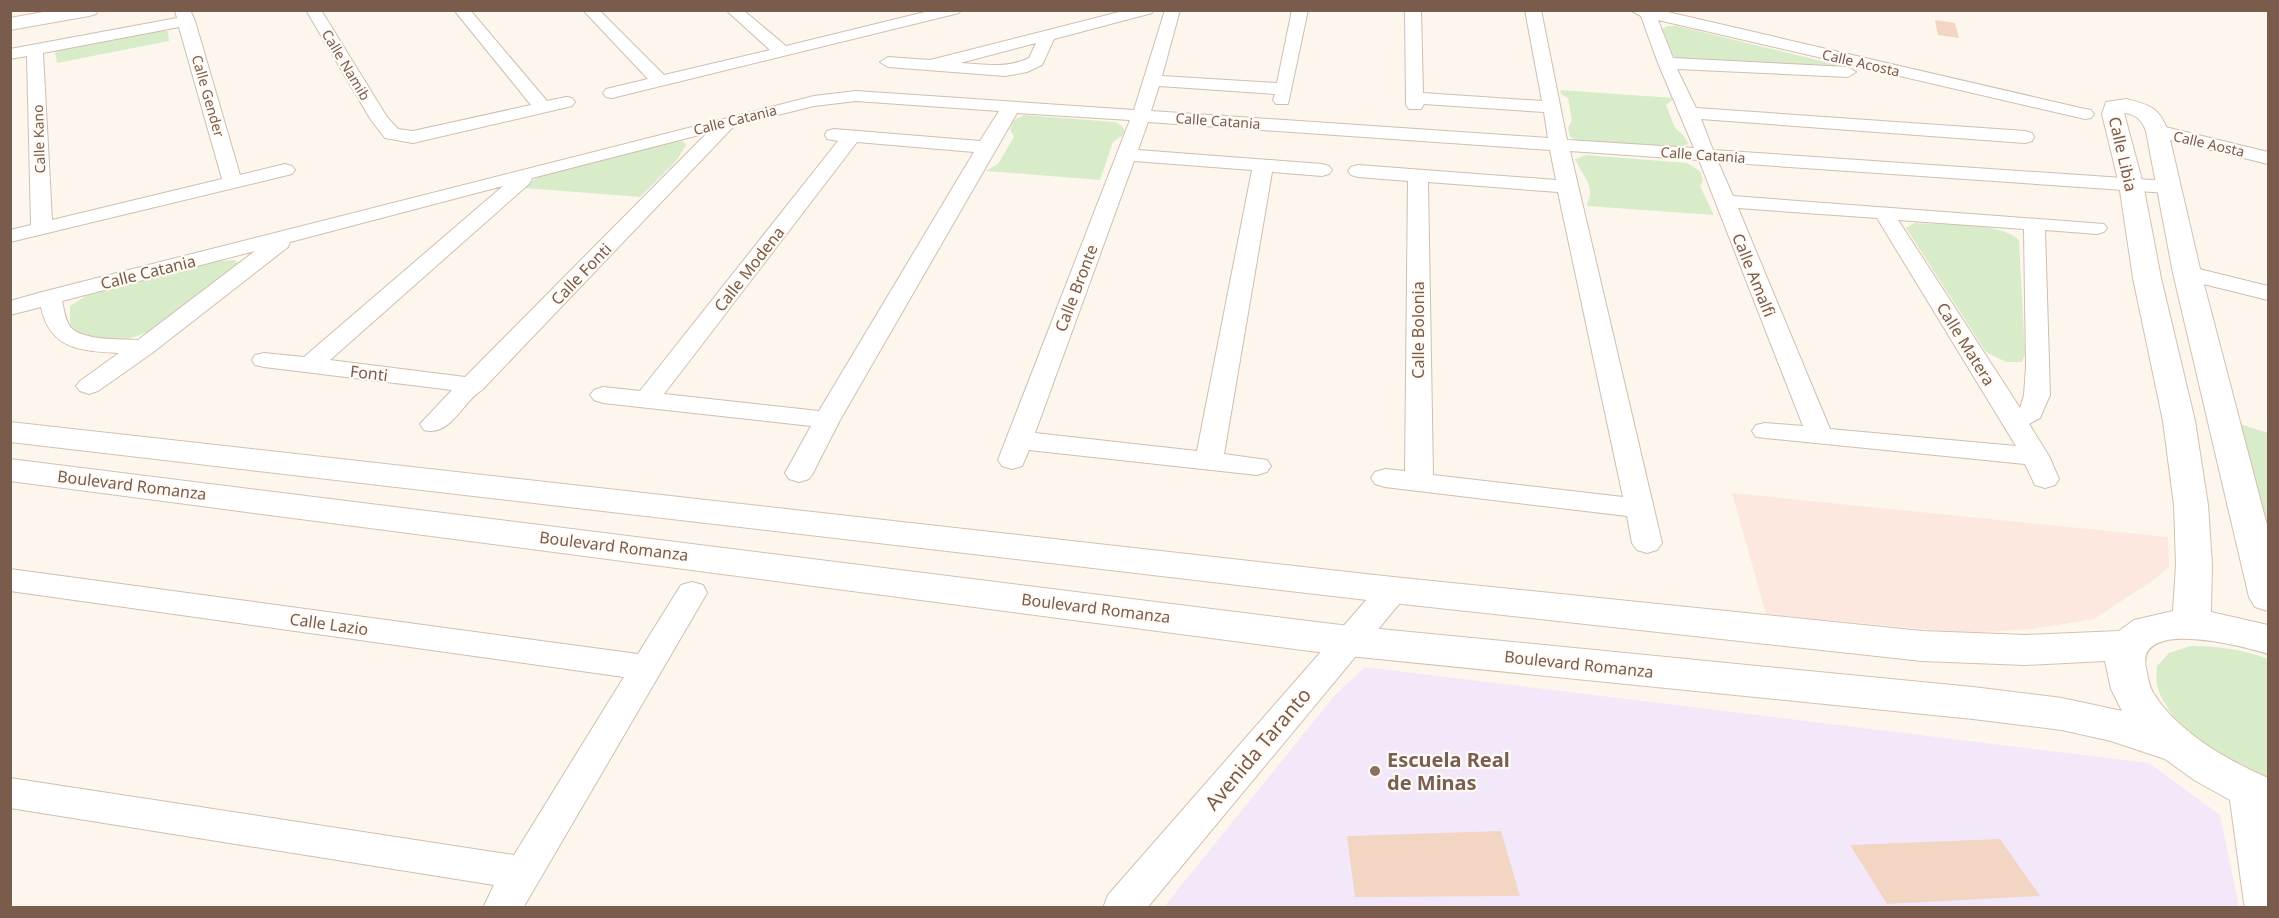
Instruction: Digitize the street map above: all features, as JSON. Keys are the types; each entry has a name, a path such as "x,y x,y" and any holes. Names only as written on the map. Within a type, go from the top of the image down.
{"main road":[{"path":"10,24 89,10"},
{"name":"Calle Libia","path":"2192,622 2194,565 2188,484 2179,421 2147,278 2131,184 2113,114 2114,107 2126,106 2140,109 2152,118 2157,131 2187,273 2268,597"},
{"path":"10,432 1393,590 1922,646 2025,650 2130,645"},
{"name":"Boulevard Romanza","path":"10,470 1349,641 2051,713 2112,724 2180,747"},
{"path":"2268,639 2222,626 2192,622 2164,624 2143,632 2130,645 2124,665 2131,690 2150,718 2180,747 2213,770 2259,793 2268,903"}],"street":[{"name":"Calle Namib","path":"313,10 386,131 392,134 413,137 542,107"},
{"path":"461,10 542,107 566,102"},
{"path":"590,10 660,81"},
{"path":"733,10 782,51"},
{"path":"612,93 954,10"},
{"path":"931,65 1147,10"},
{"name":"Calle Bronte","path":"1173,10 1141,116 1015,450 1209,461"},
{"path":"1152,80 1283,94 1299,10"},
{"path":"1413,10 1415,102 1550,107"},
{"path":"1533,10 1567,187 1637,508 1647,543"},
{"name":"Calle Amalfi","path":"1643,12 1689,113 1820,436"},
{"name":"Calle Acosta","path":"1643,12 1917,76 2026,125 2085,114"},
{"path":"879,15 894,25"},
{"path":"10,54 184,16"},
{"name":"Calle Gender","path":"184,16 233,183"},
{"path":"888,62 1014,70 1036,61 1047,36"},
{"name":"Calle Kano","path":"35,49 42,229"},
{"path":"1666,63 1917,76"},
{"name":"Calle Catania","path":"10,308 728,122 835,97 856,96 2167,187"},
{"path":"799,473 827,420 988,147 1001,121 1012,107"},
{"path":"1689,113 2026,125"},
{"name":"Calle Fonti","path":"433,424 728,122"},
{"name":"Calle Aosta","path":"2157,131 2266,162"},
{"name":"Calle Modena","path":"646,400 840,136 988,147"},
{"path":"1126,155 1322,170"},
{"path":"1257,466 1209,461 1263,166"},
{"path":"10,236 285,170"},
{"path":"1358,171 1567,187"},
{"path":"309,366 528,174"},
{"name":"Calle Bolonia","path":"1418,176 1419,483"},
{"path":"1724,201 2097,228"},
{"name":"Calle Matera","path":"1820,436 2041,467 1883,212"},
{"path":"2015,422 2031,412 2037,394 2034,223"},
{"name":"Calle Catania","path":"88,386 143,348 285,237"},
{"path":"2187,273 2268,293"},
{"path":"50,297 55,320 64,335 82,342 143,348"},
{"name":"Fonti","path":"264,360 473,385"},
{"path":"603,395 827,420"},
{"path":"1765,431 1820,436"},
{"path":"1385,478 1637,508"},
{"name":"Calle Lazio","path":"10,580 647,668"},
{"name":"Avenida Taranto","path":"1122,908 1393,590"},
{"path":"502,908 692,593"},
{"path":"10,793 523,873"}],"shaded area":[{"path":"1732,493 2168,537 2169,567 2155,579 2094,619 2032,629 1965,633 1766,614"},
{"path":"1365,667 2149,763 2220,815 2239,907 1163,908 1335,695"}],"green space":[{"path":"1677,26 1838,65 1838,68 1684,61 1674,57 1662,29"},
{"path":"152,31 168,31 169,41 57,63 55,52 61,49"},
{"path":"1560,90 1674,98 1666,105 1675,128 1689,144 1679,147 1577,140 1570,137 1568,128 1572,120 1568,98 1561,94"},
{"path":"1024,115 1115,122 1125,131 1113,142 1100,180 986,171 998,164 1014,137 1010,129 1014,120"},
{"path":"683,141 686,145 677,160 640,197 525,188 537,177 668,142"},
{"path":"1586,155 1687,163 1700,171 1703,181 1700,186 1714,215 1587,206 1590,196 1589,186 1575,159"},
{"path":"1914,223 1985,227 2011,234 2019,240 2025,354 2022,362 2006,362 1986,352 1906,228"},
{"path":"235,260 239,265 148,332 126,340 70,334 70,306 86,296 218,261"},
{"path":"2234,422 2268,433 2268,545"},
{"path":"2190,646 2229,649 2268,659 2268,777 2237,763 2202,742 2173,715 2163,700 2157,685 2157,666 2169,653"}],"building":[{"path":"1935,20 1955,23 1959,38 1938,35"},
{"path":"1501,831 1520,896 1355,897 1347,836"},
{"path":"2000,839 2040,896 1887,904 1850,845"}],"place":[{"name":"Escuela Real de Minas","path":"1375,771"}]}
